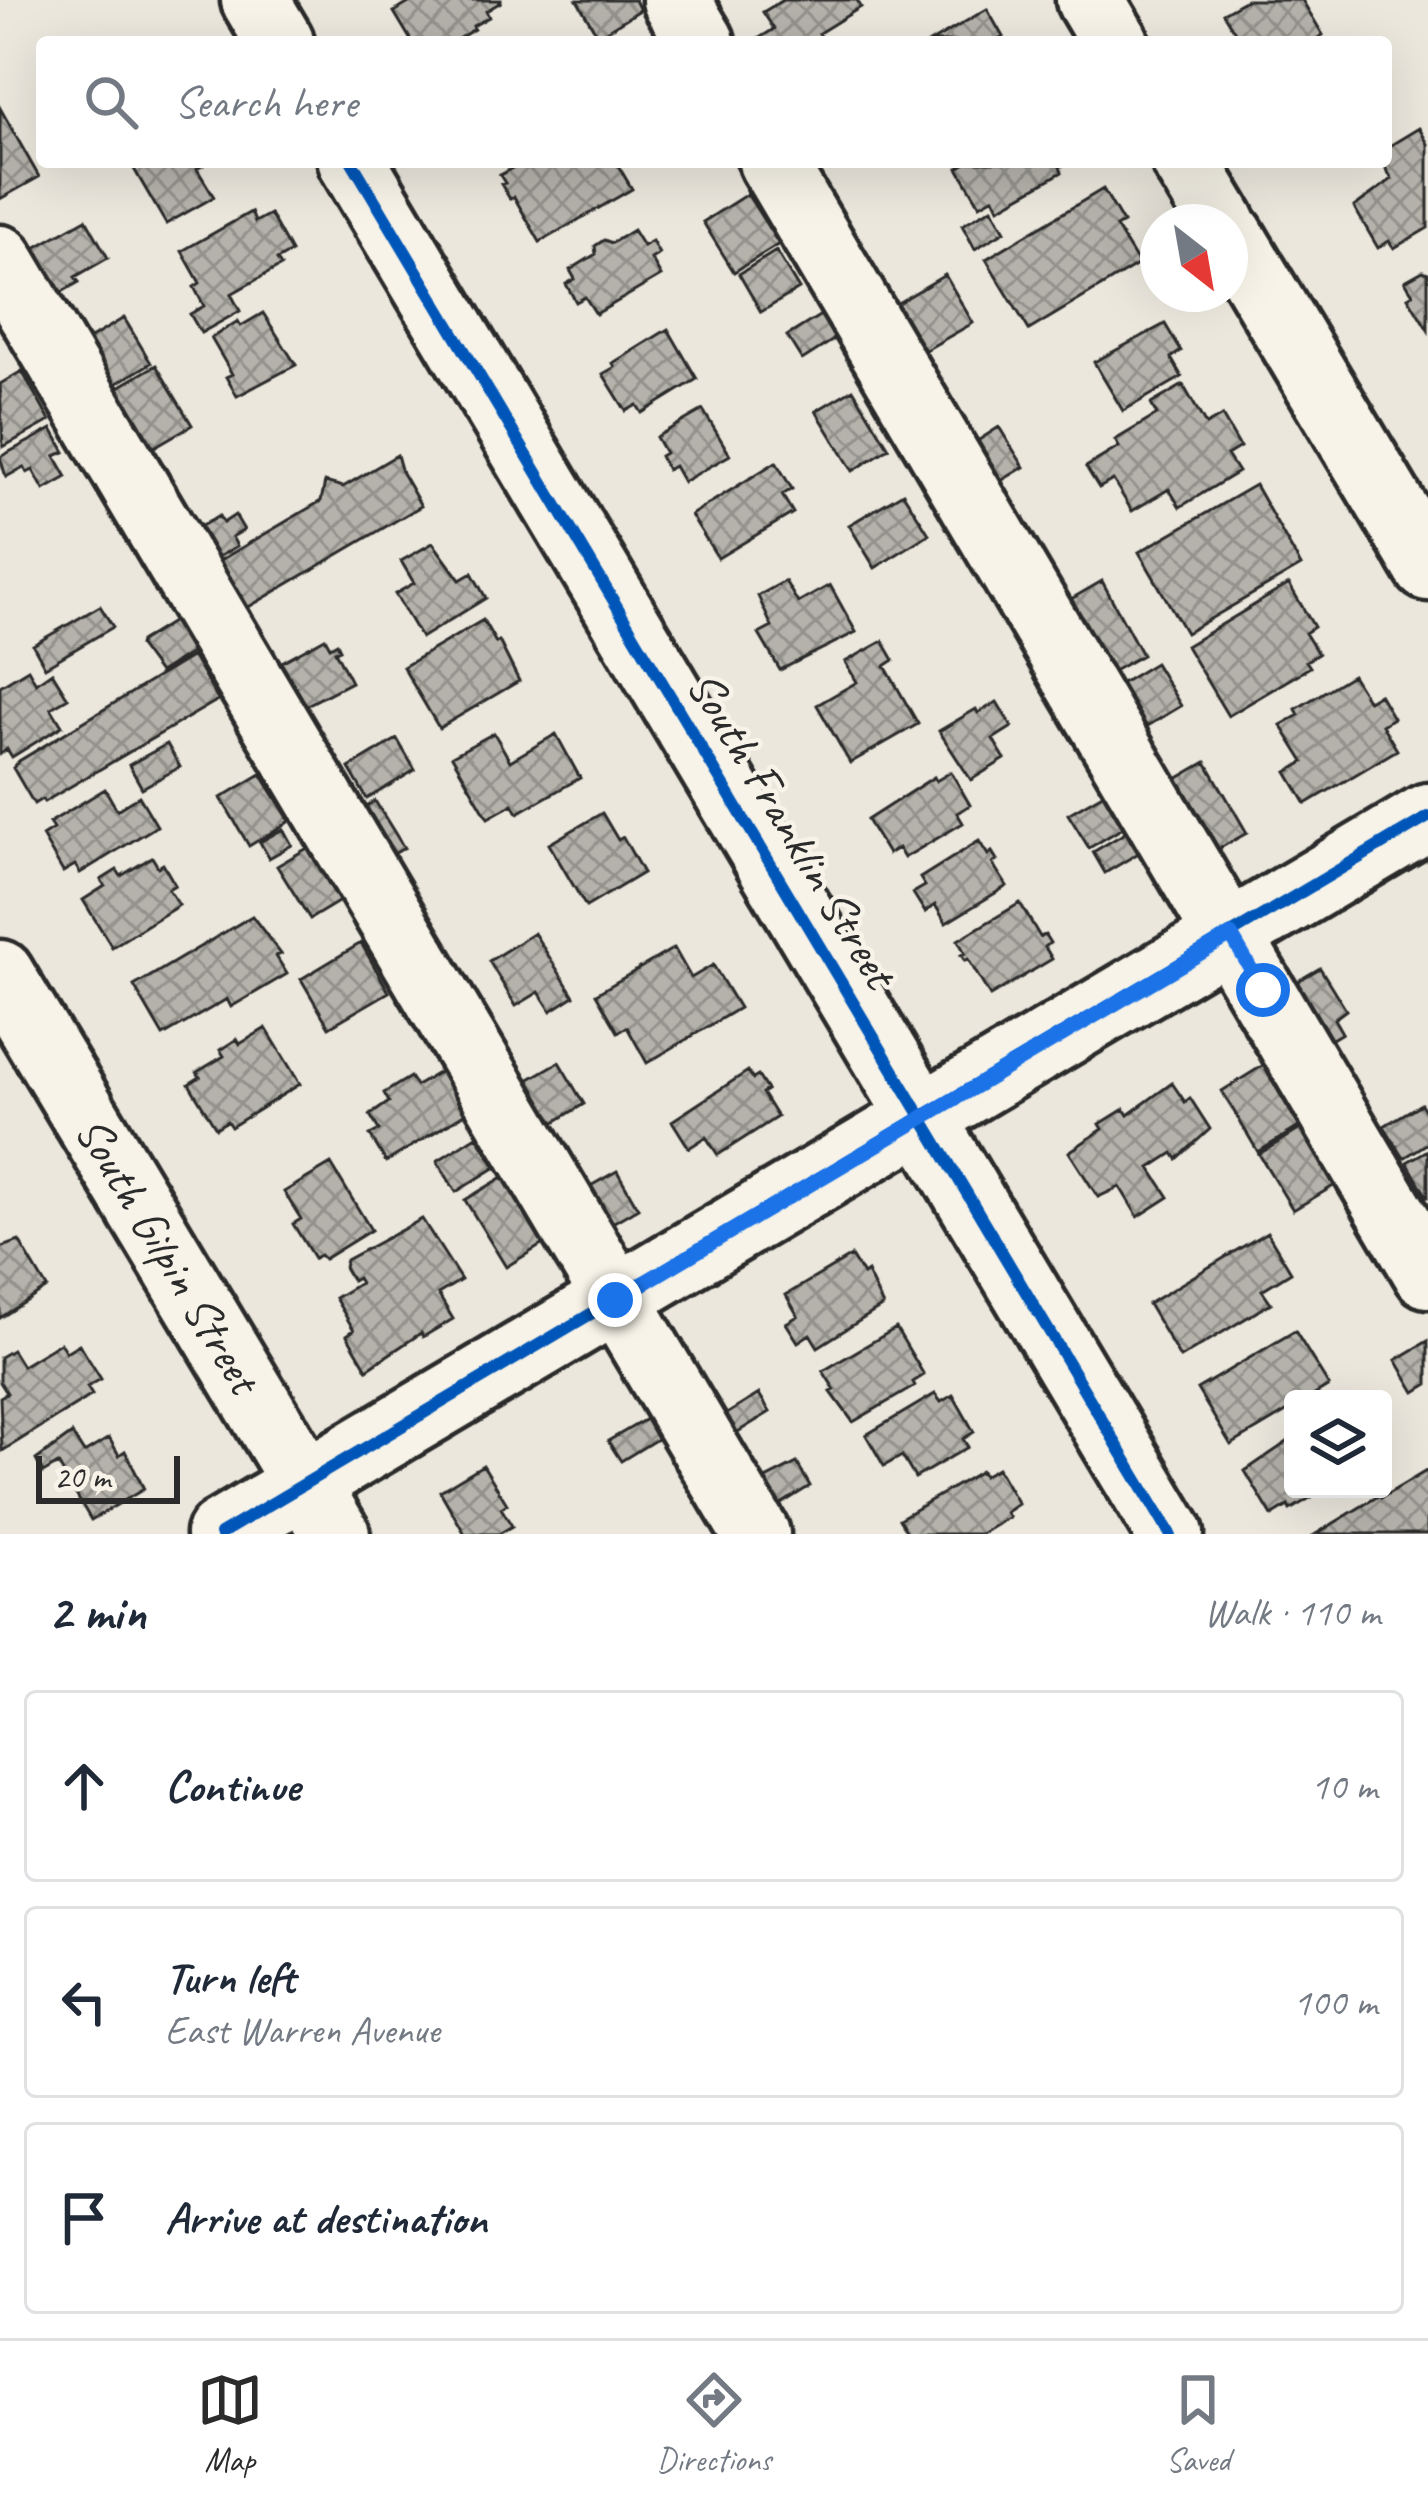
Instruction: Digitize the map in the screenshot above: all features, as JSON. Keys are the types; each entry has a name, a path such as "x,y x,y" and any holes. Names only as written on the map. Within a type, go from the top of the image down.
{"street":[{"path":"255,0 276,36"},
{"path":"676,0 697,36"},
{"path":"1090,0 1111,36"},
{"name":"South Franklin Street","path":"356,168 1170,1534"},
{"path":"776,168 1428,1274"},
{"path":"1190,168 1211,204"},
{"path":"0,260 756,1534"},
{"path":"1248,265 1428,568"},
{"path":"220,1534 321,1509 615,1300 1428,817"},
{"name":"South Gilpin Street","path":"0,974 321,1509"}],"building":[{"path":"414,0 501,0 486,11 489,17 463,36 408,36 394,12"},
{"path":"577,0 635,0 640,10 598,36"},
{"path":"783,0 857,0 861,7 821,36 763,36 774,29 763,12"},
{"path":"1246,0 1302,0 1323,35 1237,36 1223,13"},
{"path":"987,9 1002,36 941,36"},
{"path":"0,108 39,177 0,199"},
{"path":"1419,128 1428,144 1428,228 1394,248 1389,241 1378,248 1354,207 1392,179 1386,168 1392,168 1392,144"},
{"path":"133,168 199,168 214,197 166,224"},
{"path":"512,168 620,168 632,189 540,242 501,184 505,183 500,175"},
{"path":"958,168 1060,168 1062,172 999,208 994,197 980,205"},
{"path":"1103,189 1123,223 1116,227 1139,264 1029,330 986,259"},
{"path":"747,194 779,244 734,272 703,222"},
{"path":"992,208 1005,231 975,249 962,225"},
{"path":"251,212 255,222 270,214 291,252 277,260 281,266 231,294 240,311 201,333 190,314 204,306 194,287 200,283 182,251"},
{"path":"86,219 108,258 43,303 17,258"},
{"path":"633,230 643,246 652,241 659,254 651,259 661,276 596,314 585,297 576,302 566,284 575,279 570,270 596,254 595,246 604,240 612,243"},
{"path":"776,251 799,289 761,312 739,274"},
{"path":"1428,273 1428,330 1408,297 1413,294 1405,281"},
{"path":"945,275 973,323 924,351 896,304"},
{"path":"263,313 296,365 237,396 226,377 232,374 211,338 238,321 241,326"},
{"path":"824,313 838,337 802,360 787,336"},
{"path":"124,318 151,363 92,398 66,353"},
{"path":"1165,324 1181,351 1171,358 1182,377 1123,411 1094,362"},
{"path":"668,329 697,379 642,413 637,405 626,411 603,374"},
{"path":"156,365 192,425 142,454 107,394"},
{"path":"22,371 50,421 3,447 0,384"},
{"path":"1183,385 1206,425 1222,416 1240,447 1227,455 1238,472 1180,507 1169,489 1132,511 1113,480 1099,488 1086,467 1119,447 1115,440 1157,415 1151,404"},
{"path":"853,389 889,448 853,471 816,411"},
{"path":"703,410 730,455 683,482 674,466 667,470 656,437"},
{"path":"999,427 1024,467 986,490 962,451"},
{"path":"52,429 65,452 55,456 67,477 44,490 33,470 27,473 24,467 6,477 0,457"},
{"path":"397,455 421,506 228,619 197,574 321,501 325,482 343,487"},
{"path":"776,462 792,489 782,495 793,513 718,558 691,515"},
{"path":"1255,485 1301,566 1186,633 1139,552"},
{"path":"903,493 929,534 875,568 849,525"},
{"path":"235,515 244,530 232,537 237,546 198,569 180,538 219,516 223,523"},
{"path":"433,543 460,580 472,573 486,598 421,638 395,594 414,583 401,561"},
{"path":"785,581 798,603 830,585 856,632 780,670 759,634 772,627 758,596"},
{"path":"1102,581 1142,655 1104,676 1064,603"},
{"path":"1289,584 1314,627 1305,633 1318,654 1306,661 1310,667 1228,716 1186,646"},
{"path":"100,606 113,627 45,667 33,645"},
{"path":"180,617 199,648 159,673 140,642"},
{"path":"483,620 519,681 439,728 403,667"},
{"path":"325,638 330,647 337,643 340,649 335,651 351,682 301,708 278,664"},
{"path":"883,641 894,660 885,666 918,724 850,763 817,705 857,682 845,662"},
{"path":"192,656 218,700 34,804 13,768 19,761"},
{"path":"1155,663 1181,706 1136,733 1110,690"},
{"path":"28,669 36,683 52,672 68,698 51,708 62,726 12,757 7,749 0,754 0,686"},
{"path":"1352,675 1368,701 1379,694 1393,718 1382,725 1397,750 1306,804 1287,772 1304,762 1281,725 1299,715 1296,709"},
{"path":"997,702 1012,727 993,739 1005,759 971,780 939,731"},
{"path":"494,733 510,761 556,734 580,778 518,813 513,804 488,818 452,756"},
{"path":"397,739 415,770 367,799 349,768"},
{"path":"167,744 180,767 142,788 129,765"},
{"path":"1206,762 1247,833 1202,858 1161,788"},
{"path":"951,772 970,805 957,813 963,823 904,858 898,848 888,854 867,820 934,777 936,781"},
{"path":"261,774 290,821 249,846 221,798"},
{"path":"105,789 117,810 139,796 157,826 80,873 75,865 63,872 42,836 53,829 49,823"},
{"path":"1106,792 1126,826 1089,848 1068,814"},
{"path":"375,801 404,848 373,866 344,819"},
{"path":"602,813 618,840 623,837 643,873 586,907 549,844"},
{"path":"283,829 292,845 269,858 260,842"},
{"path":"1130,830 1142,851 1105,873 1093,852"},
{"path":"979,841 997,860 992,863 1007,886 946,923 935,905 925,912 913,893 925,886 920,878"},
{"path":"316,843 348,896 310,919 277,866"},
{"path":"152,857 158,867 163,864 175,885 168,889 179,905 112,947 83,900 105,886 101,880 117,870 121,876"},
{"path":"1020,903 1040,937 1045,935 1050,943 1045,947 1052,959 990,996 961,955 965,953 958,940"},
{"path":"252,916 281,954 276,956 287,974 231,1007 227,999 163,1036 134,986"},
{"path":"534,933 574,996 551,1011 539,992 516,1006 489,961"},
{"path":"361,943 389,992 329,1027 301,979"},
{"path":"674,948 691,978 713,965 739,1008 647,1063 627,1027 618,1032 596,994"},
{"path":"1320,968 1346,1010 1334,1019 1342,1033 1317,1048 1281,991"},
{"path":"266,1028 300,1084 231,1127 227,1121 216,1128 189,1084 200,1077 197,1072 224,1056 220,1050"},
{"path":"1270,1061 1307,1122 1258,1152 1222,1091"},
{"path":"559,1062 584,1104 540,1131 514,1088"},
{"path":"451,1065 477,1106 386,1162 370,1135 379,1130 370,1115 389,1102 384,1093 410,1077 416,1086"},
{"path":"748,1071 767,1090 762,1093 777,1117 718,1155 706,1137 689,1148 672,1121"},
{"path":"1172,1083 1185,1102 1190,1098 1210,1129 1177,1159 1173,1153 1150,1168 1169,1197 1138,1217 1120,1187 1098,1197 1069,1152 1103,1129 1100,1124 1124,1109 1128,1115"},
{"path":"1421,1104 1428,1115 1428,1143 1404,1158 1384,1126"},
{"path":"1309,1124 1342,1181 1293,1210 1259,1154"},
{"path":"477,1136 496,1167 456,1192 437,1161"},
{"path":"1428,1150 1428,1197 1427,1197 1407,1162"},
{"path":"331,1164 371,1230 324,1259 314,1258 293,1224 301,1219 284,1192"},
{"path":"513,1171 553,1238 506,1267 465,1200"},
{"path":"617,1171 638,1208 590,1236 569,1198"},
{"path":"422,1219 461,1280 438,1294 453,1319 423,1337 421,1333 367,1369 347,1335 354,1330 335,1298 360,1283 357,1278 352,1281 344,1267 346,1260"},
{"path":"1267,1232 1291,1272 1262,1290 1271,1303 1180,1358 1148,1304"},
{"path":"19,1241 47,1288 0,1318 0,1248"},
{"path":"851,1256 863,1275 867,1272 883,1306 818,1347 810,1334 798,1342 786,1323 798,1316 786,1295"},
{"path":"896,1328 924,1375 913,1382 915,1386 853,1422 831,1392 835,1390 823,1371"},
{"path":"1295,1331 1329,1386 1284,1390 1284,1413 1231,1445 1197,1389"},
{"path":"1428,1341 1428,1384 1415,1392 1396,1360"},
{"path":"60,1343 66,1352 79,1344 101,1379 87,1387 92,1395 2,1451 0,1397 7,1393 0,1382 0,1357 12,1350 22,1366"},
{"path":"759,1394 770,1412 728,1438 717,1420"},
{"path":"935,1394 941,1402 953,1395 974,1432 963,1439 968,1447 915,1478 902,1456 884,1466 866,1435"},
{"path":"646,1419 657,1439 621,1461 608,1441"},
{"path":"72,1434 84,1453 109,1438 119,1455 125,1451 144,1489 91,1520 58,1464 43,1473 36,1460"},
{"path":"1284,1444 1284,1498 1310,1498 1272,1516 1245,1471"},
{"path":"797,1463 810,1486 765,1514 750,1487"},
{"path":"483,1465 507,1504 501,1508 512,1526 499,1534 465,1534 440,1491"},
{"path":"997,1468 1018,1504 1006,1512 1009,1517 981,1534 908,1534 899,1519 981,1471 983,1476"},
{"path":"1428,1470 1427,1534 1316,1534 1375,1498 1392,1498 1392,1491"}],"cycle path":[{"path":"356,168 1170,1534"},
{"path":"220,1534 1428,817"}],"route":[{"path":"615,1300 1231,935 1263,990"}]}
